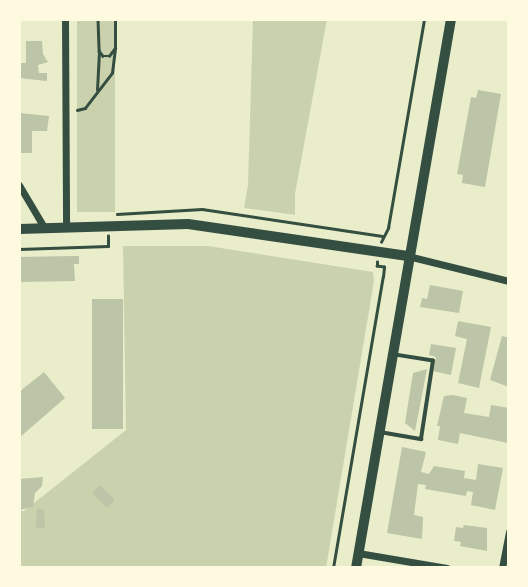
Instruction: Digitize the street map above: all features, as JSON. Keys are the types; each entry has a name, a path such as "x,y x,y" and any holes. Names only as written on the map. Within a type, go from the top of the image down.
{"street":[{"path":"65,19 66,228"},
{"path":"356,568 451,19"},
{"path":"19,185 45,229"},
{"path":"19,229 188,224 408,256 509,281"},
{"path":"502,568 509,532"},
{"path":"358,553 447,568"}],"lane":[{"path":"378,432 421,439 433,361 391,354"}],"path":[{"path":"97,90 98,19"},
{"path":"77,110 85,108 111,74 115,48 114,19"},
{"path":"108,214 202,209 382,236 388,228 424,19"},
{"path":"99,51 103,56 109,55 115,48"},
{"path":"19,249 108,246"},
{"path":"333,568 383,278 384,267 377,266"}],"green space":[{"path":"77,19 115,19 115,212 77,212"},
{"path":"253,19 327,19 295,194 295,215 244,208 248,185"},
{"path":"123,246 208,246 373,272 374,281 326,568 19,568 19,511 24,511 126,430"}],"building":[{"path":"26,41 42,41 43,54 48,62 38,65 39,73 47,73 47,81 19,78 19,63 26,63"},
{"path":"478,90 501,94 485,187 462,183 463,175 457,174 471,97 476,98"},
{"path":"19,113 49,116 47,131 32,131 32,153 19,153"},
{"path":"79,256 79,264 74,264 75,281 19,282 19,257"},
{"path":"430,285 463,291 459,313 420,307 422,298 427,299"},
{"path":"92,299 123,299 123,429 92,429"},
{"path":"458,321 491,327 479,388 458,383 467,339 455,336"},
{"path":"502,336 509,338 509,387 490,380"},
{"path":"431,344 456,348 451,375 433,371 436,357 429,355"},
{"path":"427,369 415,431 405,423 413,373"},
{"path":"44,372 65,398 19,438 19,392"},
{"path":"444,396 467,398 464,413 489,417 491,405 509,408 508,443 460,433 458,444 438,440 440,426 437,426"},
{"path":"402,447 426,452 421,472 429,474 434,466 465,471 464,478 476,480 478,464 503,468 495,510 471,505 473,492 467,491 466,496 425,489 426,485 418,484 414,515 423,517 422,539 387,533"},
{"path":"43,477 42,486 35,493 33,507 19,510 19,479"},
{"path":"100,485 115,500 107,508 92,493"},
{"path":"37,509 44,510 45,528 36,528"},
{"path":"464,525 487,528 487,551 460,546 461,542 454,541 456,527 463,528"}]}
